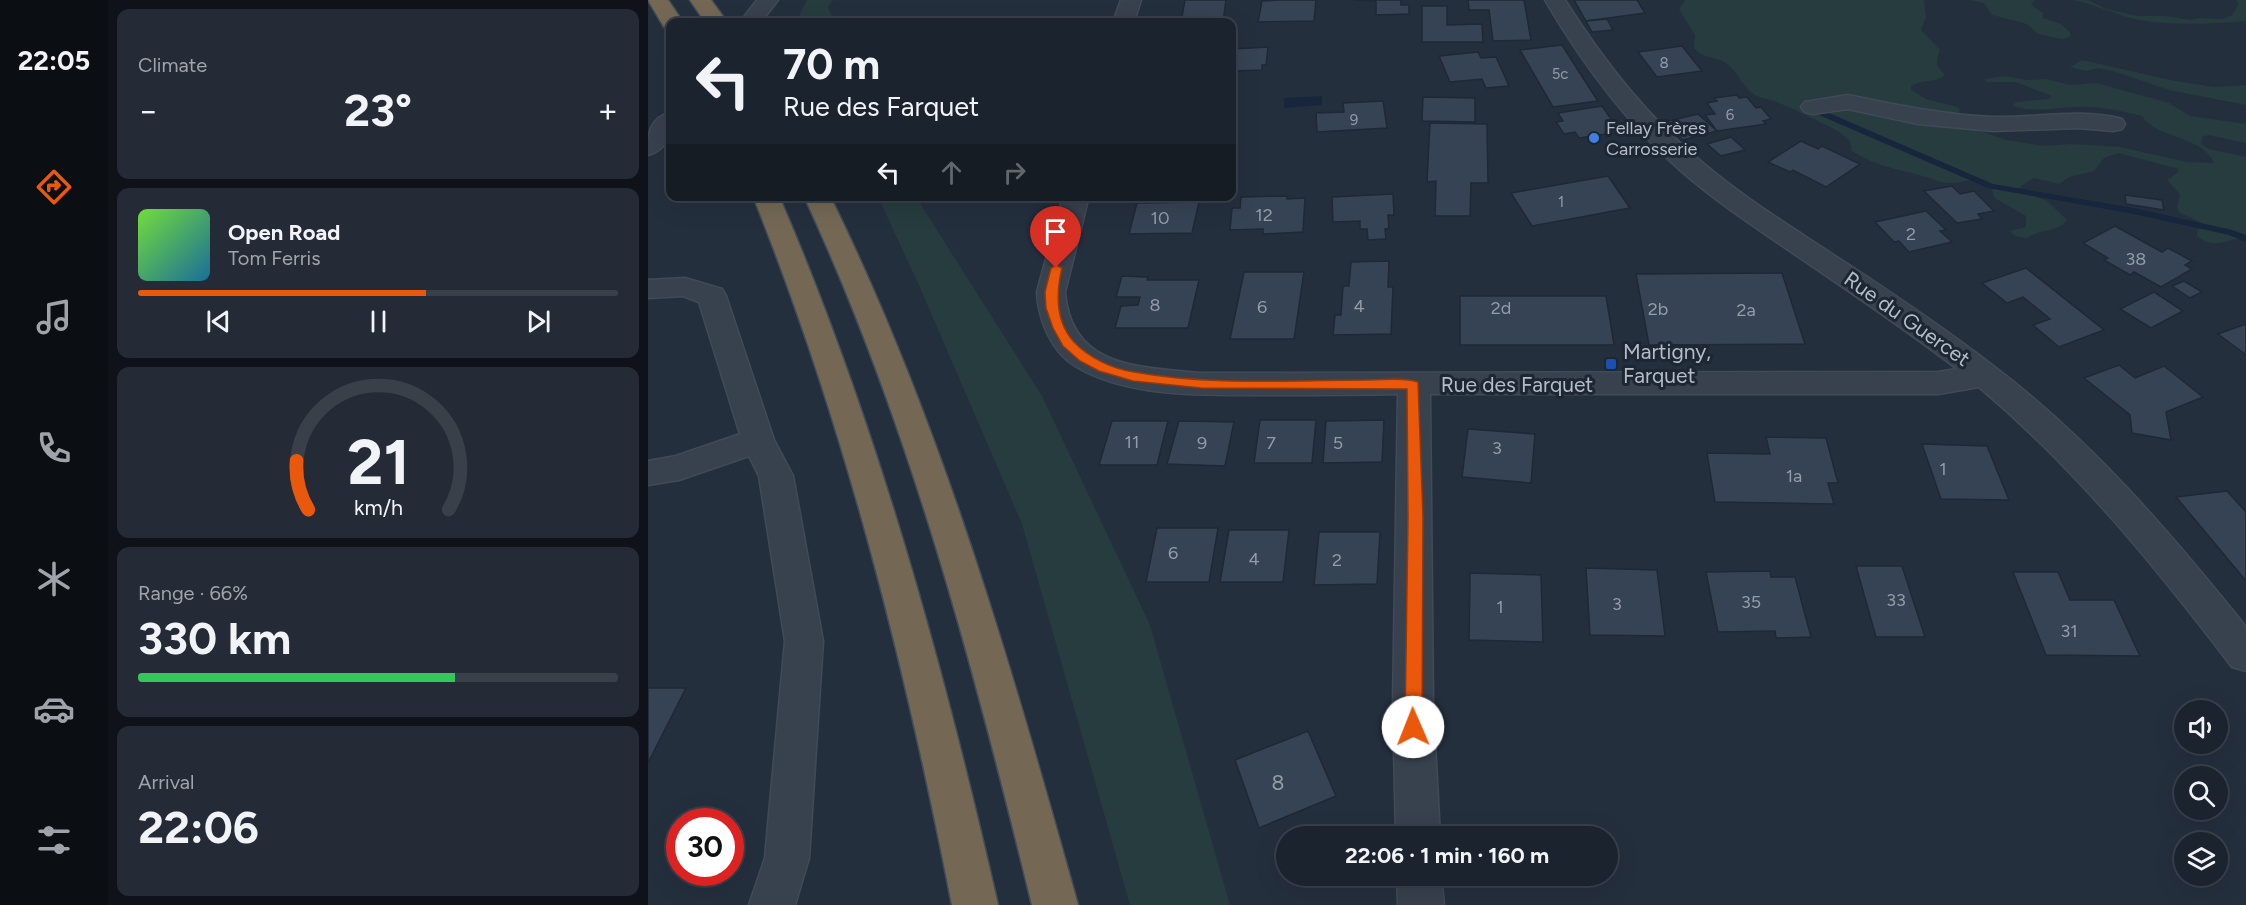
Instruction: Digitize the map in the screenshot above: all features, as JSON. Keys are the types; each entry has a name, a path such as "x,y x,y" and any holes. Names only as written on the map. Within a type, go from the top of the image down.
{"highway":[{"path":"657,0 669,18"},
{"path":"700,0 713,18"},
{"path":"768,201 817,324 877,508 921,675 975,905"},
{"path":"819,201 865,302 908,412 960,568 1015,750 1055,905"}],"street":[{"path":"753,18 768,0"},
{"path":"1125,18 1131,0"},
{"name":"Rue du Guercet","path":"1556,0 1626,103 1689,165 1737,203 1882,299 1985,375 2069,447 2162,548 2246,656"},
{"path":"1813,107 1848,102 1918,117 1993,124 2079,121 2113,124"},
{"path":"648,148 666,125"},
{"name":"Rue des Farquet","path":"1075,201 1051,292 1052,308 1064,336 1084,358 1113,371 1160,381 1201,384 1414,385 1938,384 1985,375"},
{"path":"648,290 657,287 686,287 712,296 758,440 776,476 804,641 787,858 772,905"},
{"path":"1414,385 1413,705 1418,826"},
{"path":"648,473 679,468 758,440"},
{"path":"1420,886 1421,905"}],"green space":[{"path":"807,0 833,0 828,7 833,18 798,18"},
{"path":"1685,0 1924,0 1926,17 1921,30 1940,50 1937,64 1945,75 1915,84 1911,86 1911,90 1926,99 1957,107 1960,110 1957,117 1969,127 2006,140 2045,146 2071,144 2120,147 2187,162 2214,163 2200,147 2158,130 2142,116 2093,107 2035,110 2019,108 2013,105 2016,102 2049,99 2052,96 2016,82 1986,82 1986,79 2004,76 2027,80 2046,79 2070,85 2096,83 2169,103 2190,116 2246,124 2246,143 2208,135 2202,137 2201,144 2209,149 2246,157 2246,238 2210,243 2197,236 2202,223 2179,212 2177,208 2180,194 2167,180 2179,169 2118,153 2104,158 2094,171 2069,177 2059,184 2034,178 2019,187 2022,193 2046,200 2067,220 2058,227 2027,238 2015,236 2010,231 2026,227 2026,216 1996,199 1993,195 1992,184 1980,180 1943,182 1877,163 1852,151 1846,137 1829,126 1777,102 1755,95 1727,64 1701,54 1694,48 1695,35 1679,9"},
{"path":"1969,0 2034,0 2031,5 2043,13 2043,18 2061,24 2070,32 2070,37 2061,39 2042,35 2027,24 1992,15 1984,3"},
{"path":"2073,0 2088,0 2106,9 2137,16 2164,16 2191,20 2223,19 2232,15 2239,4 2236,0 2246,0 2246,21 2161,23 2127,17"},
{"path":"2082,60 2175,81 2214,87 2246,85 2246,105 2169,90 2113,71 2098,68 2086,71 2070,67"},
{"path":"880,201 919,201 1042,396 1150,625 1230,905 1130,905 1022,524 918,283"}],"water":[{"path":"1322,96 1322,105 1284,108 1284,98"}],"building":[{"path":"1185,0 1226,0 1224,18 1182,18"},
{"path":"1316,0 1314,21 1258,22 1262,1"},
{"path":"1353,0 1401,0 1401,5 1409,5 1409,14 1376,15 1376,1"},
{"path":"1468,0 1524,0 1531,40 1493,41 1489,10 1469,10"},
{"path":"1574,0 1637,0 1645,13 1586,21"},
{"path":"1422,6 1447,6 1447,25 1482,24 1483,42 1422,42"},
{"path":"1607,19 1613,30 1592,32 1586,21"},
{"path":"1562,45 1598,101 1553,107 1520,50"},
{"path":"1682,46 1702,71 1657,77 1638,52"},
{"path":"1268,47 1266,65 1262,65 1262,70 1236,71 1236,49"},
{"path":"1478,52 1481,58 1496,57 1509,86 1486,88 1482,79 1450,82 1439,56"},
{"path":"1737,95 1739,98 1747,97 1756,108 1761,107 1771,119 1763,121 1766,124 1717,131 1705,115 1715,114 1707,103 1717,101 1714,98"},
{"path":"1423,97 1475,98 1475,122 1422,121"},
{"path":"1383,101 1387,128 1317,132 1316,113 1344,112 1343,103"},
{"path":"1602,106 1620,132 1579,138 1575,132 1564,134 1556,122 1563,121 1558,113"},
{"path":"1698,114 1717,131 1683,140 1664,122"},
{"path":"1430,123 1487,124 1488,183 1471,183 1470,216 1435,216 1436,181 1427,182"},
{"path":"1731,137 1745,150 1721,156 1707,144"},
{"path":"1801,141 1818,149 1822,146 1860,164 1826,187 1793,170 1790,172 1768,162"},
{"path":"1608,176 1630,208 1532,226 1511,193"},
{"path":"1952,186 1960,194 1974,191 1994,211 1978,214 1982,219 1957,223 1924,191"},
{"path":"1393,194 1394,215 1388,215 1389,228 1385,229 1386,239 1368,240 1367,229 1360,229 1360,221 1333,222 1332,197"},
{"path":"2125,195 2162,200 2164,210 2126,204"},
{"path":"1287,196 1287,199 1305,198 1303,232 1263,234 1263,229 1230,230 1232,208 1240,208 1241,197"},
{"path":"1199,202 1192,233 1129,234 1137,203"},
{"path":"1926,211 1946,230 1940,231 1952,242 1909,252 1899,241 1894,242 1875,222"},
{"path":"2115,226 2162,252 2168,248 2192,261 2185,265 2192,269 2161,287 2134,272 2130,275 2104,260 2108,258 2083,243"},
{"path":"1389,261 1388,287 1393,287 1391,334 1333,335 1335,315 1341,315 1343,286 1349,286 1351,262"},
{"path":"2026,268 2104,330 2059,347 2033,325 2050,319 2023,297 2007,303 1982,283"},
{"path":"1244,272 1304,272 1294,339 1230,339"},
{"path":"1782,273 1805,344 1649,345 1636,274"},
{"path":"1122,276 1148,277 1147,280 1199,280 1188,328 1115,328 1121,306 1138,305 1140,297 1116,297"},
{"path":"2184,281 2202,292 2190,298 2172,286"},
{"path":"2154,292 2183,311 2151,328 2120,309"},
{"path":"1460,296 1606,296 1614,345 1460,345"},
{"path":"2246,324 2246,355 2218,334"},
{"path":"2119,365 2135,378 2164,366 2203,397 2166,412 2171,440 2132,433 2130,415 2084,378"},
{"path":"1260,420 1316,420 1312,463 1254,463"},
{"path":"1384,420 1382,462 1323,463 1326,421"},
{"path":"1112,421 1168,421 1157,465 1099,465"},
{"path":"1179,421 1234,422 1225,466 1167,464"},
{"path":"1468,429 1535,434 1531,483 1462,477"},
{"path":"1766,437 1826,438 1838,483 1828,483 1834,504 1715,502 1707,453 1770,454"},
{"path":"1922,444 1987,446 2009,500 1941,499"},
{"path":"2227,491 2246,512 2246,581 2176,497"},
{"path":"1157,528 1218,528 1209,582 1146,582"},
{"path":"1229,530 1289,530 1283,582 1220,582"},
{"path":"1319,532 1380,532 1377,584 1314,585"},
{"path":"1856,566 1902,566 1925,637 1876,637"},
{"path":"1586,568 1657,570 1665,636 1590,635"},
{"path":"1770,571 1771,577 1795,577 1811,637 1776,638 1775,631 1718,632 1706,572"},
{"path":"2013,572 2058,572 2070,600 2114,600 2140,656 2046,655"},
{"path":"1470,573 1541,575 1543,642 1469,640"},
{"path":"648,688 686,688 648,763"},
{"path":"1308,731 1336,796 1259,828 1235,760"}],"waterway":[{"path":"1822,113 1991,186 2134,211 2232,233 2246,239"}],"place":[{"name":"Fellay Frères Carrosserie","path":"1594,138"},
{"name":"Martigny, Farquet","path":"1611,364"}],"route":[{"path":"1056,268 1051,292 1052,308 1060,328 1068,343 1084,358 1104,368 1133,377 1201,384 1414,385 1413,727"}]}
